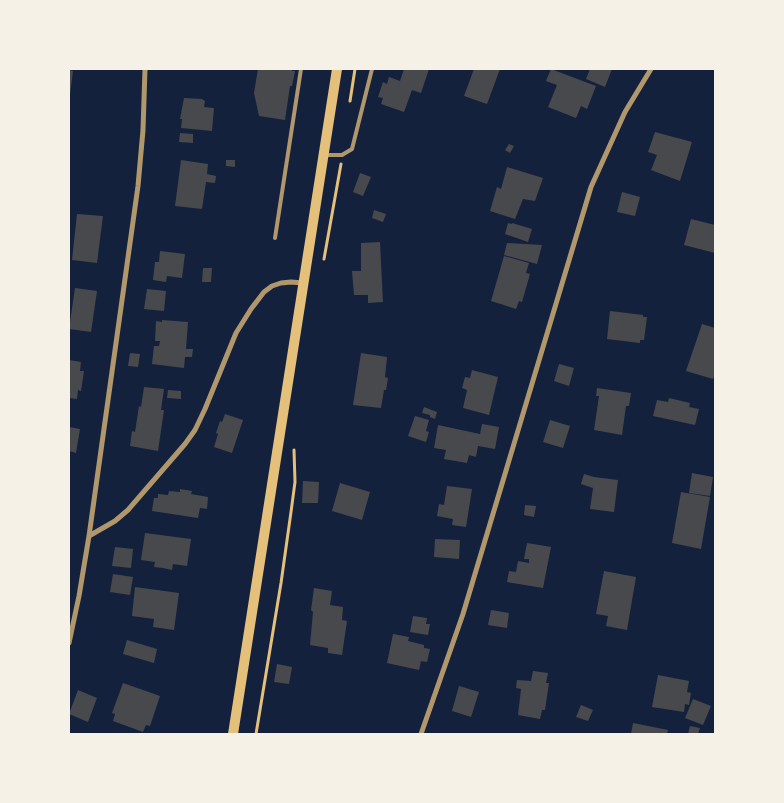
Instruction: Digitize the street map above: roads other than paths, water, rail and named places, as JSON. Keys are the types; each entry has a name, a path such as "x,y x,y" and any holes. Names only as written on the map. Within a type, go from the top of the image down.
{"main road":[{"path":"233,734 337,69"}],"street":[{"path":"69,643 80,596 138,186 143,130 145,69"},
{"path":"421,734 463,614 591,187 625,112 651,69"},
{"path":"89,536 115,521 128,510 185,444 195,430 205,409 236,333 264,292 272,286 281,283 303,283"}],"lane":[{"path":"275,238 301,69"},
{"path":"323,155 342,155 352,149 372,69"}]}
